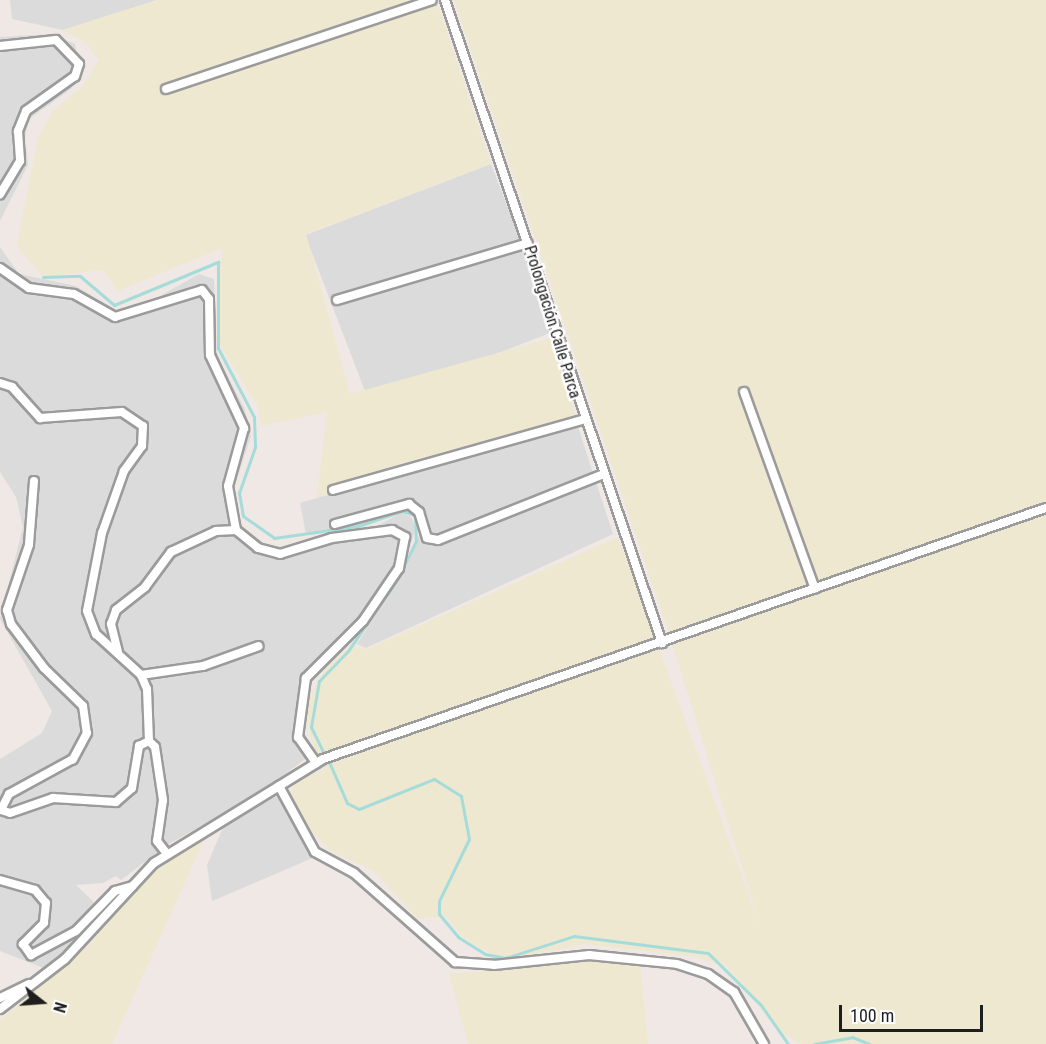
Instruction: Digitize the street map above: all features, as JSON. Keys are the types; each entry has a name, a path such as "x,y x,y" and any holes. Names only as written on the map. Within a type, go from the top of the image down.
{"street":[{"path":"166,89 432,0"},
{"name":"Prolongación Calle Parca","path":"445,0 528,243 582,420 662,643"},
{"path":"0,46 56,40 79,64 75,76 26,111 18,131 20,161 0,194"},
{"path":"337,300 528,243"},
{"path":"0,268 28,288 74,294 115,317 134,316 194,289 205,293 210,355 244,428 228,486 236,530 258,548 280,554 332,538 392,530 405,537 399,568 363,621 306,678 298,737 316,763"},
{"path":"0,383 12,387 40,418 122,412 142,426 142,446 124,471 102,533 86,605 92,629 141,675 147,689 149,741 155,747 163,800 157,841 167,854"},
{"path":"744,392 815,589"},
{"path":"333,490 582,420"},
{"path":"335,524 409,504 419,512 427,538 438,540 601,475"},
{"path":"34,481 28,545 7,610 11,624 44,668 83,706 87,733 73,759 9,794 1,810 7,813 53,798 116,802 132,788 139,746 149,741"},
{"path":"0,1009 39,981 132,886 167,854 316,763 1046,508"},
{"path":"118,652 111,624 116,610 145,587 171,552 216,531 236,530"},
{"path":"141,675 203,666 259,646"},
{"path":"279,786 315,852 354,873 455,962 494,965 589,955 676,964 708,974 734,992 764,1044"},
{"path":"0,880 35,890 46,903 44,923 24,944 31,955 56,945 115,891 132,886"},
{"path":"0,998 39,981"}],"shaded area":[{"path":"10,0 157,0 63,30 12,19"},
{"path":"157,0 436,0 491,164 306,234 350,394 551,338 577,421 317,498 327,412 261,426 257,405 216,338 222,248 118,291 103,270 43,277 17,246 38,138 53,111 83,86 99,60 86,43 63,30"},
{"path":"454,0 1046,0 1046,1044 802,1044 780,1033 726,966 692,956 585,944 519,957 493,955 461,936 447,917 417,918 374,871 329,850 301,819 289,792 301,779 325,769 311,740 307,714 311,694 328,665 351,646 367,649 618,537 761,928 667,627"},
{"path":"52,34 75,44 81,73 71,89 29,119 25,137 28,165 0,221 0,37"},
{"path":"491,164 555,331 369,402 305,235"},
{"path":"0,247 19,274 76,286 117,311 135,310 199,274 214,279 217,357 244,407 251,436 232,494 237,521 258,543 281,547 368,531 401,513 411,517 416,527 405,563 365,625 308,680 303,732 313,753 263,791 167,845 121,880 116,876 103,883 76,885 104,912 46,969 0,951 0,759 42,733 52,711 0,619 23,527 16,497 0,472"},
{"path":"577,424 613,534 366,648 357,644 405,570 420,533 418,516 404,508 350,528 306,534 300,503"},
{"path":"279,795 315,857 212,901 207,865 225,823"},
{"path":"204,840 112,1044 0,1044 0,1020 88,946 154,867"},
{"path":"597,961 640,963 648,1044 468,1044 449,974"}],"waterway":[{"path":"43,277 80,276 114,305 218,262 218,348 254,417 255,447 239,493 243,516 274,538 358,526 402,511 415,515 416,541 398,578 348,651 319,681 311,727 323,752"},
{"path":"329,762 347,803 359,809 434,779 461,796 469,839 439,901 439,914 458,937 485,954 505,958 574,936 708,953 761,1005 788,1044"},
{"path":"814,1044 852,1037 869,1044"}]}
